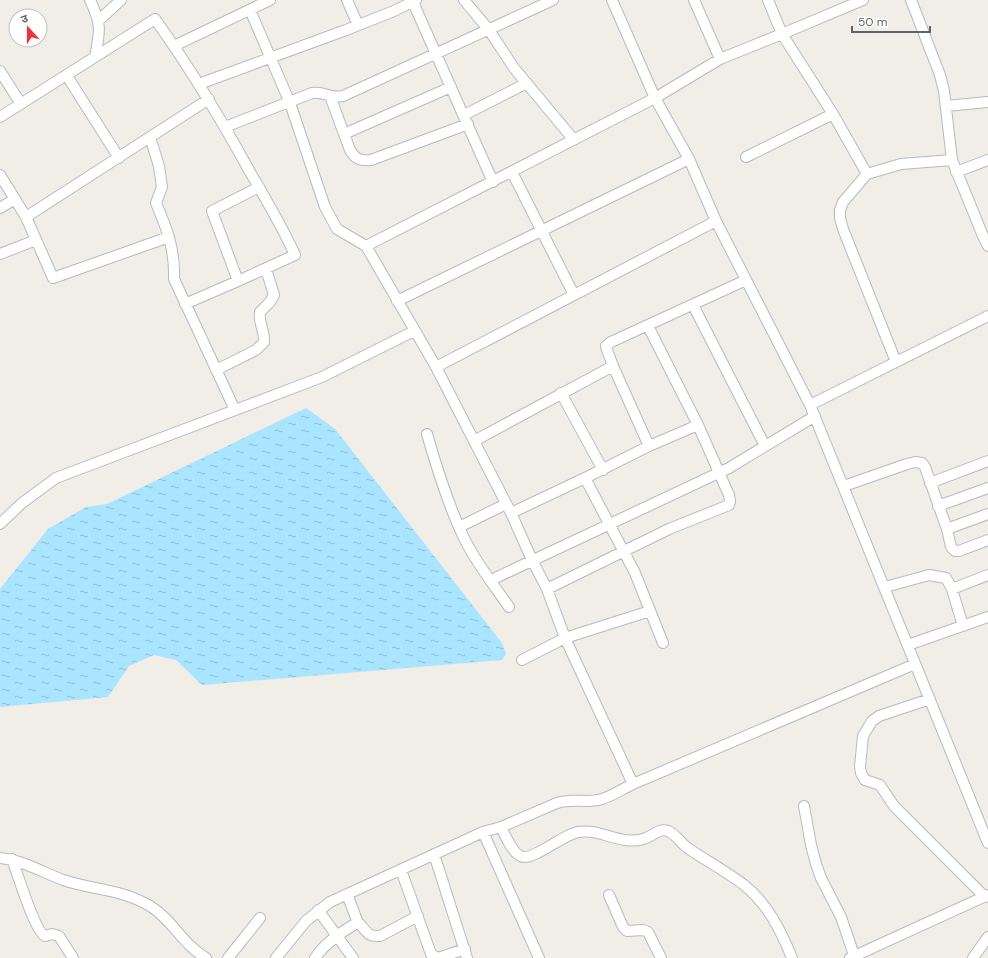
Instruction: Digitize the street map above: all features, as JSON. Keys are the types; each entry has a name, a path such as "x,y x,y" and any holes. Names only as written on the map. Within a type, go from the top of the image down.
{"street":[{"path":"90,0 99,20 100,27 96,57"},
{"path":"99,20 121,0"},
{"path":"174,46 270,0"},
{"path":"347,0 358,25"},
{"path":"199,84 394,11 414,0 436,54 493,182"},
{"path":"464,0 489,30 514,68 574,140"},
{"path":"226,127 290,103 312,93 321,92 336,98 342,96 553,0"},
{"path":"612,0 655,98 690,159 716,222 815,416 988,843"},
{"path":"694,0 720,59"},
{"path":"768,0 782,34 833,114 867,174"},
{"path":"366,246 655,98 720,59 782,34 845,4 863,0"},
{"path":"911,0 940,75 946,106 952,160 985,235 988,246"},
{"path":"250,10 290,103 325,207 337,229 366,246 436,367 511,513 547,589 565,638 632,784"},
{"path":"0,117 155,19 226,127 283,230 295,255 185,304"},
{"path":"0,71 21,104"},
{"path":"67,76 119,158"},
{"path":"330,96 354,156 358,160 364,161 371,160 466,120 527,83"},
{"path":"344,134 451,87"},
{"path":"26,217 209,99"},
{"path":"946,106 988,102"},
{"path":"746,157 833,114"},
{"path":"150,137 159,166 162,188 156,203 167,228 175,262 174,279 235,410"},
{"path":"397,301 690,159"},
{"path":"896,362 843,229 840,218 840,210 843,202 867,174 901,164 952,160"},
{"path":"956,172 988,160"},
{"path":"512,172 574,295"},
{"path":"0,175 26,217 53,278 169,237"},
{"path":"238,281 212,210 259,187"},
{"path":"0,208 15,199"},
{"path":"436,367 716,222"},
{"path":"0,254 36,240"},
{"path":"216,370 256,350 264,342 264,334 260,323 260,312 270,302 274,295 266,268"},
{"path":"649,446 613,366 606,346 611,342 746,280"},
{"path":"693,305 765,446"},
{"path":"810,405 988,316"},
{"path":"547,589 669,529 729,505 729,495 698,424 648,326"},
{"path":"0,524 22,503 56,478 322,377 414,331"},
{"path":"474,441 613,366"},
{"path":"561,393 603,470"},
{"path":"491,580 729,468 815,416"},
{"path":"511,513 698,424"},
{"path":"427,434 435,461 464,539 509,607"},
{"path":"930,482 988,461"},
{"path":"844,486 916,462 922,462 947,529 951,547 955,551 959,551 988,540"},
{"path":"585,478 635,573 663,643"},
{"path":"938,506 988,488"},
{"path":"459,527 506,504"},
{"path":"947,529 988,514"},
{"path":"885,587 929,574 946,578 952,589 963,626"},
{"path":"952,589 988,575"},
{"path":"522,660 565,638 650,611"},
{"path":"908,646 988,617"},
{"path":"276,958 306,920 330,902 347,894 483,832 501,827 564,800 598,800 605,798 632,784 915,664"},
{"path":"804,806 816,864 821,878 842,917 853,957 986,896 899,811 880,785 865,780 861,773 860,766 863,736 872,721 879,716 930,699"},
{"path":"501,827 515,852 519,856 523,857 529,857 557,841 577,832 592,831 611,838 636,841 647,838 657,832 668,831 672,833 686,848 744,885 759,900 774,920 792,958"},
{"path":"483,832 539,958"},
{"path":"401,870 431,954 435,957 443,957 466,954 434,854"},
{"path":"0,858 12,859 65,880 130,896 151,907 167,919 187,944 206,958"},
{"path":"12,859 41,933 45,936 52,934 59,936 73,958"},
{"path":"347,894 358,923 369,935 380,936 418,916"},
{"path":"609,895 623,927 627,931 643,930 648,932 660,958"},
{"path":"318,910 353,958"},
{"path":"228,958 260,918"},
{"path":"314,958 320,950 337,936 354,924 358,923"},
{"path":"974,958 988,937"}],"water":[{"path":"306,408 335,429 502,643 506,654 502,660 202,685 176,660 154,655 129,666 108,697 0,707 0,589 48,529 86,507 107,504"}]}
